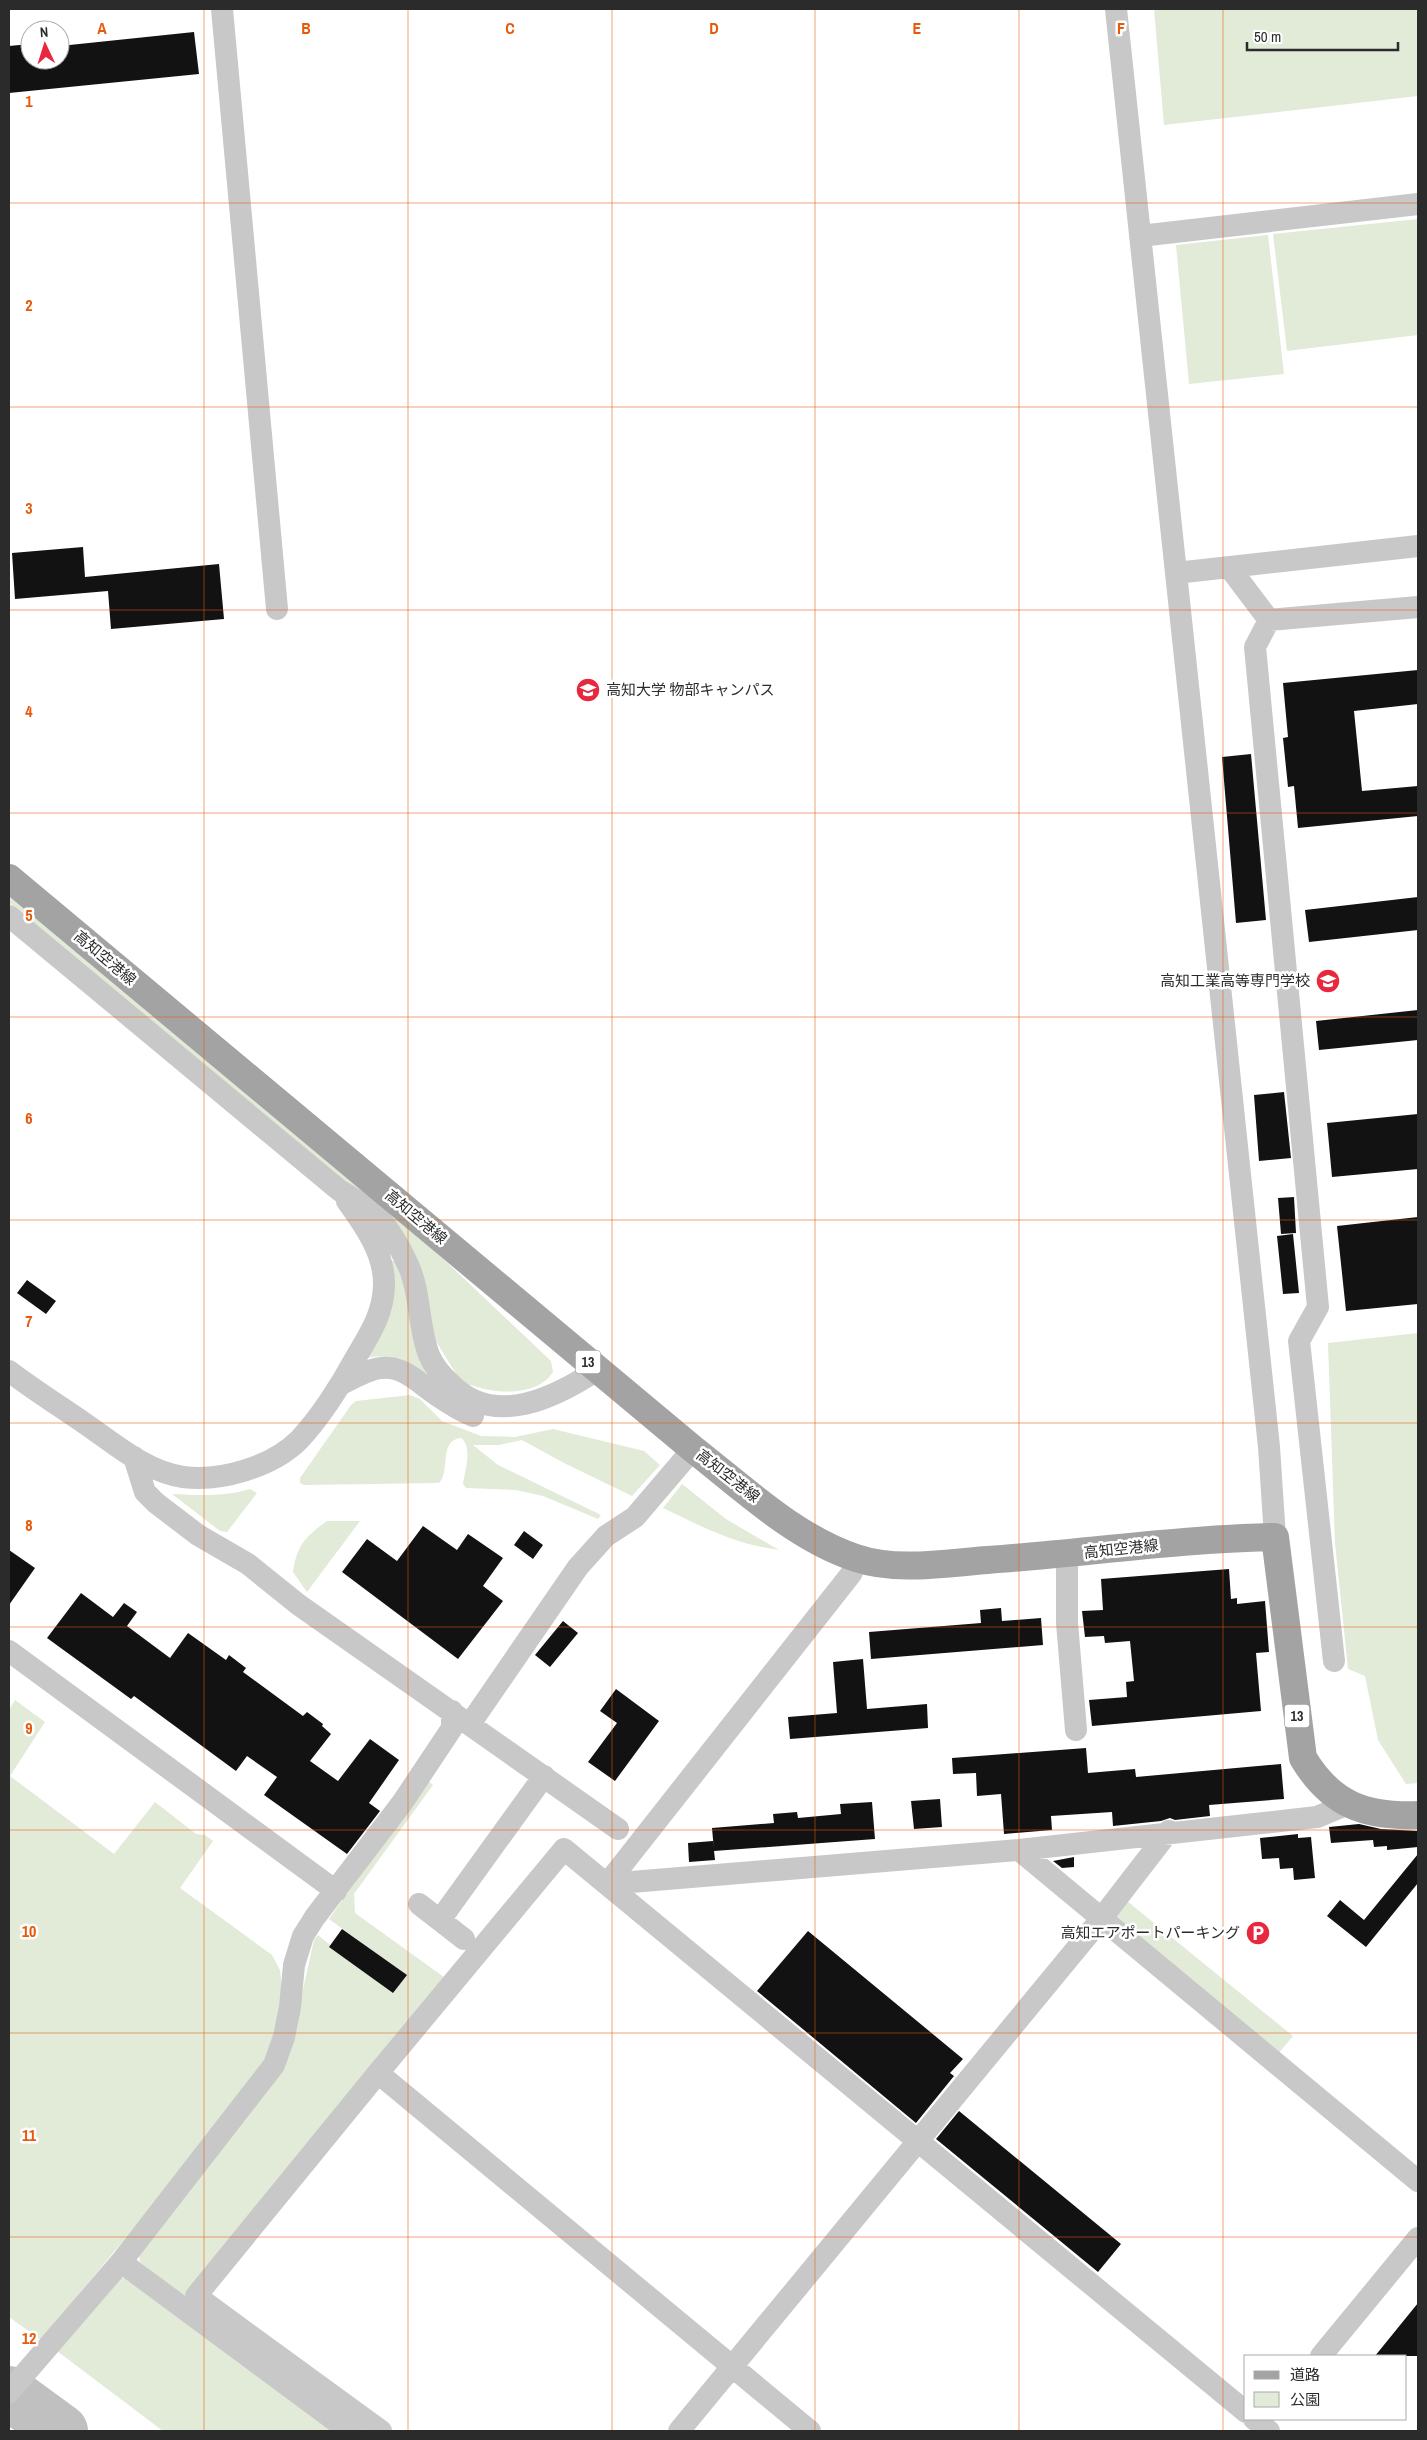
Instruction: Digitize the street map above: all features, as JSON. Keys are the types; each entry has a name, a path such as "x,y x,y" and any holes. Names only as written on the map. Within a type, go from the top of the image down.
{"main road":[{"name":"高知空港線","path":"9,878 694,1449 789,1522 830,1548 858,1559 882,1564 929,1565 1064,1555 1206,1540 1275,1536"},
{"name":"13","path":"1275,1536 1303,1758 1314,1776 1329,1792 1348,1804 1390,1816 1418,1815"}],"street":[{"path":"222,9 276,609"},
{"path":"1116,9 1268,1437 1275,1536"},
{"path":"1140,236 1418,204"},
{"path":"1176,573 1418,546"},
{"path":"1229,567 1269,620"},
{"path":"1269,620 1418,607"},
{"path":"1269,620 1255,647 1318,1307 1299,1341 1334,1661"},
{"path":"9,916 339,1190 369,1208 385,1226 409,1267 430,1357 442,1375 459,1393 477,1402 492,1405 531,1403 568,1389 598,1370"},
{"path":"9,1371 134,1457 168,1474 185,1478 211,1477 255,1467 298,1440 341,1384 378,1320 383,1306 384,1284 380,1260 370,1237 339,1190"},
{"path":"341,1384 370,1370 386,1368 401,1370 414,1377 454,1407 473,1416 506,1421 536,1416 578,1398 598,1370"},
{"path":"9,2392 121,2262 274,2065 284,2037 290,2007 294,1965 303,1936 315,1917 402,1803 452,1728 578,1568 606,1536 635,1517 694,1449"},
{"path":"134,1457 145,1492 156,1503 198,1535 248,1564 299,1605 462,1717 618,1829"},
{"path":"1064,1555 1067,1566 1067,1623 1076,1730"},
{"path":"607,1884 850,1574 858,1559"},
{"path":"9,1651 336,1891"},
{"path":"440,1920 544,1776"},
{"path":"607,1884 1019,1850 1317,1817 1348,1804"},
{"path":"679,2431 919,2142 1170,1832"},
{"path":"381,2431 196,2296 564,1849 1244,2410"},
{"path":"1019,1850 1418,2181"},
{"path":"419,1904 464,1938"},
{"path":"378,2073 810,2431"},
{"path":"1322,2355 1418,2238"},
{"path":"121,2262 349,2431"}],"green space":[{"path":"1154,9 1418,9 1418,96 1164,125"},
{"path":"1418,219 1418,335 1287,351 1273,234"},
{"path":"1268,235 1284,374 1189,384 1176,245"},
{"path":"9,895 439,1255 551,1361 553,1372 546,1380 537,1386 526,1389 503,1391 468,1386 458,1377 434,1338 375,1206 9,903"},
{"path":"396,1260 448,1392 401,1361 379,1357 368,1358 389,1262"},
{"path":"1418,1333 1418,1783 1406,1784 1378,1740 1365,1676 1348,1669 1335,1543 1328,1343"},
{"path":"410,1395 420,1399 442,1421 481,1436 515,1437 553,1429 644,1451 660,1465 632,1496 522,1440 499,1445 473,1445 498,1465 601,1515 598,1519 543,1496 516,1490 466,1488 463,1484 467,1447 461,1438 454,1440 447,1450 444,1471 439,1483 304,1485 300,1483 300,1478 351,1405 356,1401"},
{"path":"682,1484 726,1519 779,1550 733,1539 663,1508"},
{"path":"250,1489 257,1493 227,1532 220,1531 172,1494 221,1494"},
{"path":"327,1521 360,1521 307,1592 293,1572 297,1555 303,1542"},
{"path":"15,1700 45,1722 10,1776 114,1854 155,1802 196,1834 205,1835 213,1841 180,1888 272,1955 280,1970 282,1990 278,2034 252,2085 41,2340 9,2317 9,1710"},
{"path":"427,1780 433,1785 354,1894 355,1913 448,1980 183,2297 140,2262 139,2255 292,2039 314,1940 318,1935 330,1945 329,1947 393,1993 406,1975 329,1919"},
{"path":"1127,1901 1293,2036 1278,2054 1113,1919"},
{"path":"129,2277 340,2431 163,2431 53,2348 115,2279"}],"building":[{"path":"194,32 199,74 9,93 9,46 20,45 20,70 70,70 70,45"},
{"path":"83,547 85,577 219,564 224,619 111,629 108,591 15,599 12,553"},
{"path":"1418,670 1418,704 1354,711 1362,791 1418,786 1418,816 1298,828 1294,786 1288,787 1283,738 1288,737 1283,683"},
{"path":"1251,754 1266,920 1236,923 1222,757"},
{"path":"1418,897 1418,930 1309,942 1305,910"},
{"path":"1418,1010 1418,1040 1319,1050 1316,1021"},
{"path":"1284,1092 1291,1158 1259,1161 1254,1095"},
{"path":"1418,1114 1418,1169 1332,1177 1327,1123"},
{"path":"1294,1197 1296,1233 1281,1234 1278,1198"},
{"path":"1418,1217 1418,1304 1346,1311 1337,1226"},
{"path":"1293,1234 1299,1293 1283,1294 1277,1236"},
{"path":"27,1280 56,1301 46,1314 17,1293"},
{"path":"423,1526 457,1550 468,1534 503,1558 483,1586 503,1601 458,1659 342,1572 367,1539 397,1561"},
{"path":"524,1531 543,1545 533,1559 514,1545"},
{"path":"9,1550 35,1568 9,1605"},
{"path":"1229,1569 1231,1599 1237,1598 1237,1604 1265,1601 1269,1652 1256,1653 1261,1711 1092,1726 1089,1700 1127,1697 1126,1682 1134,1681 1130,1641 1105,1643 1104,1636 1085,1637 1082,1611 1103,1610 1101,1579"},
{"path":"81,1593 113,1617 124,1603 137,1612 127,1626 170,1658 188,1633 226,1660 229,1655 246,1668 243,1672 303,1716 307,1712 323,1724 322,1726 331,1734 310,1761 338,1781 370,1739 399,1760 369,1803 380,1811 347,1854 264,1795 277,1777 247,1756 236,1771 134,1696 131,1699 47,1638"},
{"path":"1001,1608 1002,1621 1041,1618 1043,1645 871,1659 869,1632 981,1623 980,1610"},
{"path":"563,1621 578,1633 550,1667 535,1655"},
{"path":"863,1659 867,1709 927,1704 928,1728 790,1739 788,1717 837,1713 833,1662"},
{"path":"616,1689 659,1721 615,1781 588,1762 617,1723 600,1711"},
{"path":"1086,1748 1088,1773 1135,1769 1136,1777 1281,1764 1284,1799 1209,1805 1210,1816 1175,1820 1170,1818 1161,1821 1113,1826 1112,1812 1051,1816 1052,1830 1004,1834 1001,1794 977,1796 976,1773 953,1774 952,1758"},
{"path":"940,1799 942,1827 914,1829 911,1801"},
{"path":"872,1802 875,1839 714,1851 712,1828 774,1823 773,1814 797,1812 798,1818 841,1814 840,1804"},
{"path":"1359,1824 1381,1829 1418,1831 1418,1847 1387,1850 1387,1846 1374,1847 1373,1840 1331,1843 1329,1827"},
{"path":"1298,1834 1298,1838 1311,1837 1315,1878 1294,1880 1293,1868 1280,1869 1279,1858 1262,1859 1260,1838"},
{"path":"713,1841 715,1860 689,1862 688,1843"},
{"path":"1418,1854 1418,1883 1366,1947 1327,1916 1340,1900 1364,1920"},
{"path":"1074,1857 1074,1867 1062,1868 1053,1861"},
{"path":"342,1929 407,1975 393,1993 329,1947"},
{"path":"808,1931 963,2059 950,2073 954,2076 916,2123 757,1991"},
{"path":"959,2111 1121,2244 1098,2272 936,2139"},
{"path":"1418,2303 1418,2356 1376,2355"}],"taxiway":[{"path":"9,2393 61,2431"}],"place":[{"name":"高知大学 物部キャンパス","path":"588,690"},
{"name":"高知工業高等専門学校","path":"1328,981"},
{"name":"高知エアポートパーキング","path":"1258,1933"}]}
